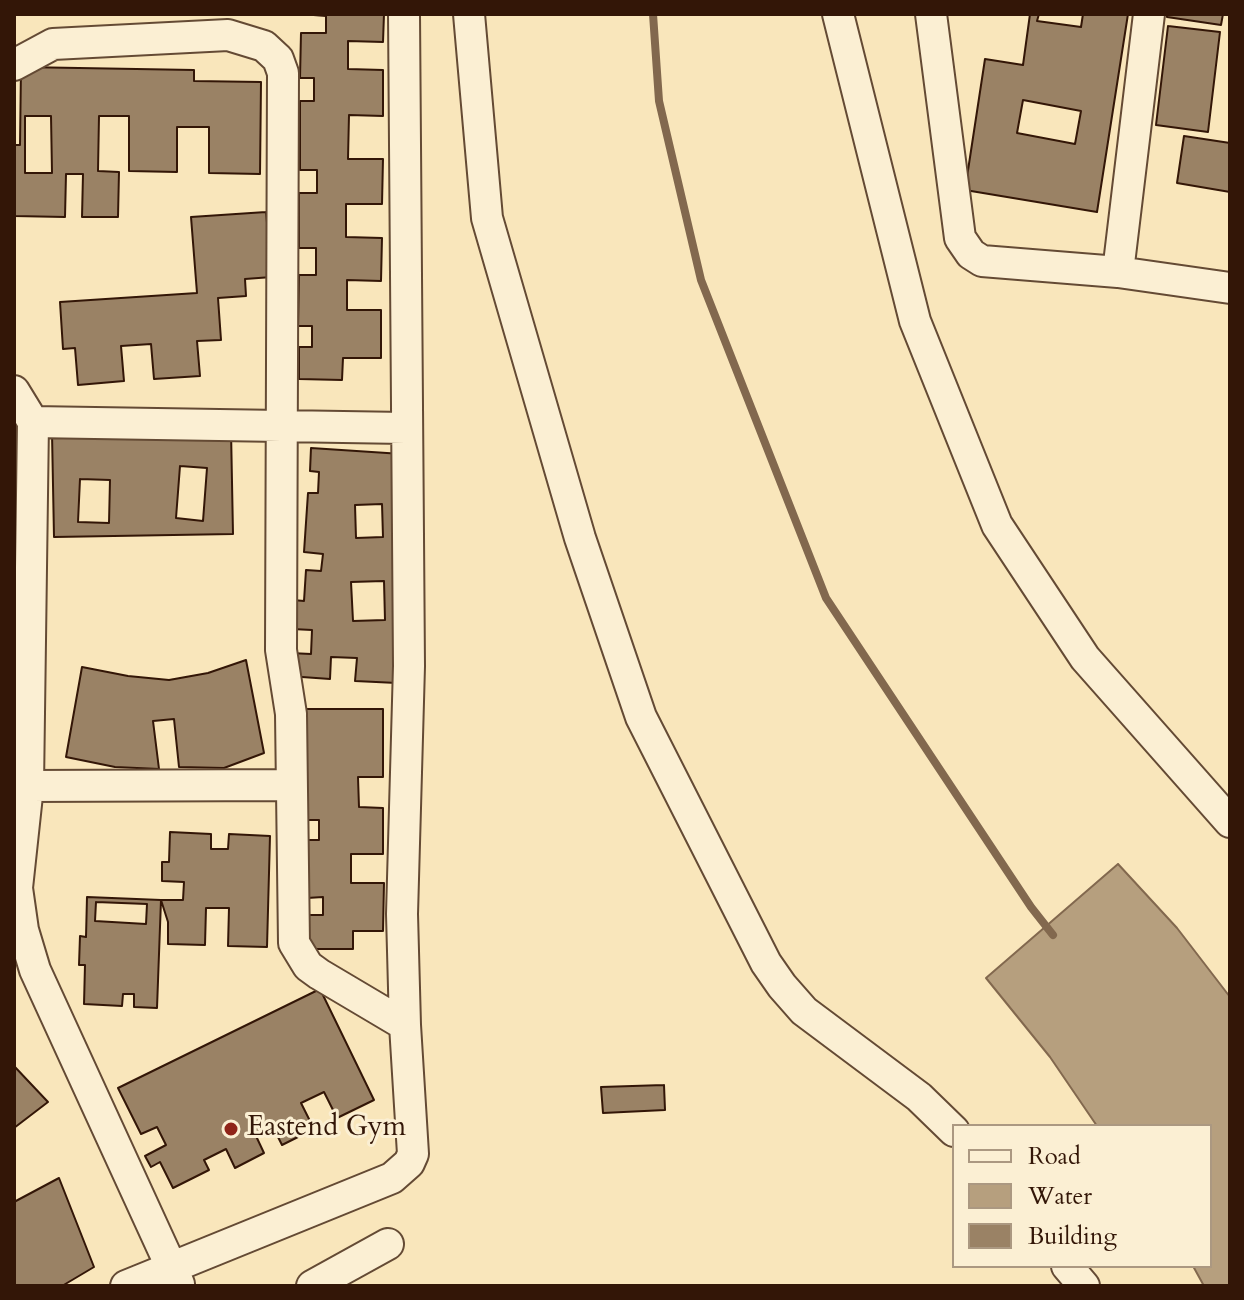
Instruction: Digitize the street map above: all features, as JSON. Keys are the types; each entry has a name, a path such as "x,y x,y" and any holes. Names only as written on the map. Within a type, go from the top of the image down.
{"street":[{"path":"126,1286 175,1277 392,1178 413,1154 402,914 409,666 404,14"},
{"path":"469,14 487,218 580,538 641,717 766,963 782,986 804,1011 919,1097 952,1129"},
{"path":"838,14 915,321 997,525 1085,658 1230,822"},
{"path":"931,14 960,238 964,247 982,261 1118,272 1230,288"},
{"path":"1118,272 1149,14"},
{"path":"14,65 53,44 227,24 272,51 278,59 283,73 281,650 291,714 294,943 299,954 319,974 405,1025"},
{"path":"14,391 33,422 28,786 16,888 23,930 35,970 175,1277"},
{"path":"33,422 405,428"},
{"path":"28,786 291,785"},
{"path":"312,1286 388,1244"},
{"path":"1069,1268 1084,1286"}],"water":[{"path":"1118,864 1177,928 1230,997 1230,1286 1204,1286 1194,1268 1212,1268 1212,1124 1096,1124 1050,1057 986,978"}],"building":[{"path":"301,14 384,14 383,42 348,41 348,69 383,70 383,116 349,115 348,159 383,159 382,204 346,204 346,237 382,238 381,281 347,280 347,310 381,310 381,358 343,358 342,380 299,379 299,347 312,347 312,326 298,326 299,275 316,275 316,248 299,248 299,193 317,193 317,170 300,170 300,101 314,101 314,78 300,78 301,33 326,33 326,16"},
{"path":"1030,14 1039,14 1037,21 1081,27 1083,14 1128,14 1097,212 965,190 985,59 1023,65","holes":["1023,100 1081,111 1075,144 1017,133"]},
{"path":"1167,14 1223,14 1221,25 1167,17"},
{"path":"1168,26 1220,32 1208,132 1156,125"},
{"path":"21,67 194,70 194,81 261,82 260,174 209,173 209,127 177,127 177,172 129,171 129,116 99,116 98,171 119,172 118,217 82,217 83,174 66,174 65,217 14,216 14,145 20,145","holes":["25,116 51,116 52,173 25,173"]},
{"path":"1184,136 1230,143 1230,192 1177,183"},
{"path":"266,212 272,277 245,279 246,296 218,298 221,340 197,341 200,376 154,379 151,344 121,346 124,381 78,385 75,348 63,349 60,302 197,293 191,217"},
{"path":"231,430 233,534 54,537 52,433","holes":["180,466 207,468 203,521 176,518","80,479 110,480 109,523 78,522"]},
{"path":"311,448 402,454 397,683 355,681 357,658 331,657 330,679 288,676 290,653 311,654 312,630 292,629 293,600 304,601 306,570 321,571 323,554 304,552 308,493 318,493 319,472 310,471","holes":["382,504 383,537 356,538 355,505","384,581 385,620 353,621 351,582"]},
{"path":"246,660 264,753 224,768 179,767 174,719 153,721 159,769 115,767 66,757 82,667 169,680 208,673"},
{"path":"306,709 383,709 383,777 358,777 359,807 383,808 383,854 351,854 351,883 384,883 383,931 353,931 353,949 307,949 307,915 323,915 323,897 307,898 307,840 319,840 319,820 307,820"},
{"path":"170,832 211,834 211,849 228,849 229,834 270,836 267,947 228,946 229,908 206,908 205,945 168,944 168,922 161,900 183,900 184,882 162,881 162,862 169,862"},
{"path":"87,897 161,900 157,1008 134,1007 134,994 123,994 122,1006 84,1004 85,965 79,965 80,936 86,937","holes":["96,902 147,904 146,924 95,921"]},
{"path":"320,989 374,1100 337,1118 324,1092 301,1103 314,1129 282,1145 273,1127 256,1136 264,1153 235,1168 226,1149 204,1160 209,1170 173,1188 160,1162 151,1167 145,1156 166,1145 157,1127 141,1134 118,1088"},
{"path":"14,1066 48,1102 14,1128"},
{"path":"664,1085 665,1110 603,1113 601,1087"},
{"path":"59,1178 94,1267 62,1286 14,1286 14,1202"}],"waterway":[{"path":"653,14 659,101 701,280 826,598 1031,907 1053,935"}],"place":[{"name":"Eastend Gym","path":"231,1129"}]}
